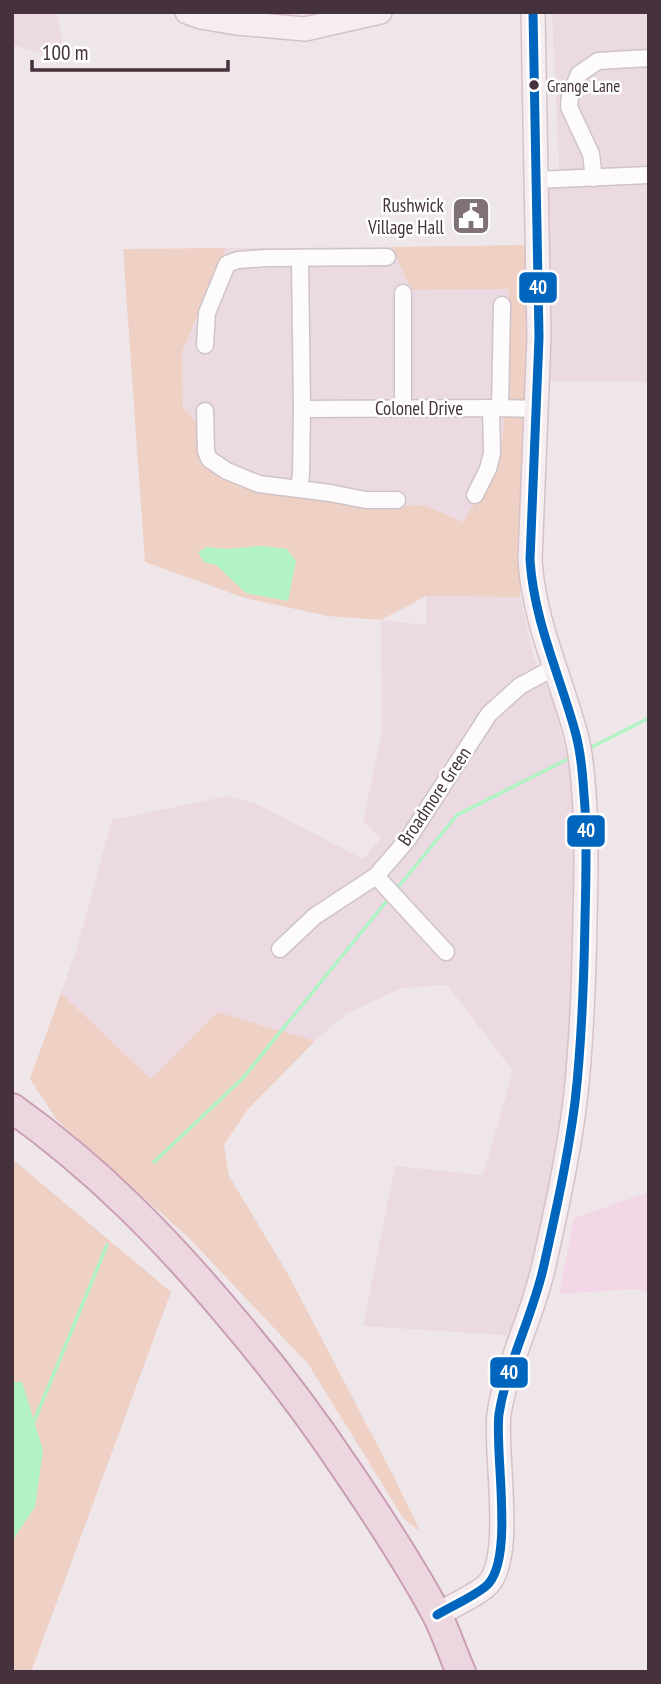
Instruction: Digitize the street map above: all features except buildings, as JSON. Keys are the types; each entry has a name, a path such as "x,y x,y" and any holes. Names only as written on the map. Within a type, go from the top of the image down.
{"highway":[{"path":"12,1108 48,1134 122,1198 186,1264 265,1358 313,1420 389,1532 437,1615 461,1672"}],"street":[{"path":"187,12 236,23 305,29 380,12"},
{"path":"437,1615 487,1586 497,1568 502,1544 499,1414 505,1386 540,1288 561,1188 575,1101 584,975 586,861 581,763 576,732 553,668 531,586 539,337 533,12"},
{"path":"594,178 591,154 569,107 570,96 579,74 598,61 649,58"},
{"path":"536,180 649,176"},
{"path":"205,345 207,313 227,264 238,260 266,258 387,257"},
{"path":"299,488 302,408 300,258"},
{"path":"403,293 403,408"},
{"path":"475,495 488,469 492,453 502,305"},
{"name":"Colonel Drive","path":"302,408 537,409"},
{"path":"205,411 206,451 209,459 227,471 259,484 366,500 397,500"},
{"name":"Broadmore Green","path":"280,949 316,916 376,876 408,839 489,714 520,686 553,668"},
{"path":"376,876 446,952"}],"shaded area":[{"path":"12,12 57,12 65,60 12,45"},
{"path":"552,12 649,12 649,382 548,381 545,190 559,168"},
{"path":"525,245 529,333 519,539 520,597 426,596 381,620 328,616 245,598 145,562 123,249 226,248 182,352 183,408 197,422 201,464 268,494 378,508 424,505 463,522 499,463 507,397 509,289 411,290 392,247","holes":["207,547 261,547 246,593 216,565"]},
{"path":"392,247 412,290 509,289 507,397 499,463 463,522 424,505 378,508 268,494 201,464 197,423 183,408 182,352 226,248"},
{"path":"261,546 287,549 296,561 288,601 246,593 216,565 204,562 198,552 207,547 227,549"},
{"path":"426,596 520,597 534,658 551,696 573,779 577,871 571,1045 553,1189 519,1336 363,1326 395,1166 483,1175 513,1071 447,985 402,988 346,1014 315,1041 217,1012 151,1079 61,993 77,948 112,820 228,796 257,804 363,859 381,838 363,821 382,732 381,620 426,625"},
{"path":"61,993 151,1079 217,1012 315,1041 248,1109 224,1145 229,1176 289,1276 420,1531 404,1519 308,1364 190,1239 57,1120 30,1079"},
{"path":"12,1159 171,1292 31,1672 12,1671 12,1541 35,1507 22,1382 12,1382"},
{"path":"649,1192 649,1293 636,1289 559,1294 574,1218"},
{"path":"12,1382 22,1382 43,1450 35,1507 12,1541"}],"waterway":[{"path":"588,749 649,718"},
{"path":"395,891 457,815 572,757"},
{"path":"154,1162 242,1079 390,897"},
{"path":"33,1424 107,1245"}],"transit line":[{"name":"40","path":"437,1615 485,1587 494,1574 500,1555 502,1506 499,1414 508,1376 539,1284 553,1224 572,1123 581,1033 586,863 582,769 575,731 536,604 530,560 539,337 533,12"}],"place":[{"name":"Grange Lane","path":"534,85"},
{"name":"Rushwick Village Hall","path":"471,216"}]}
